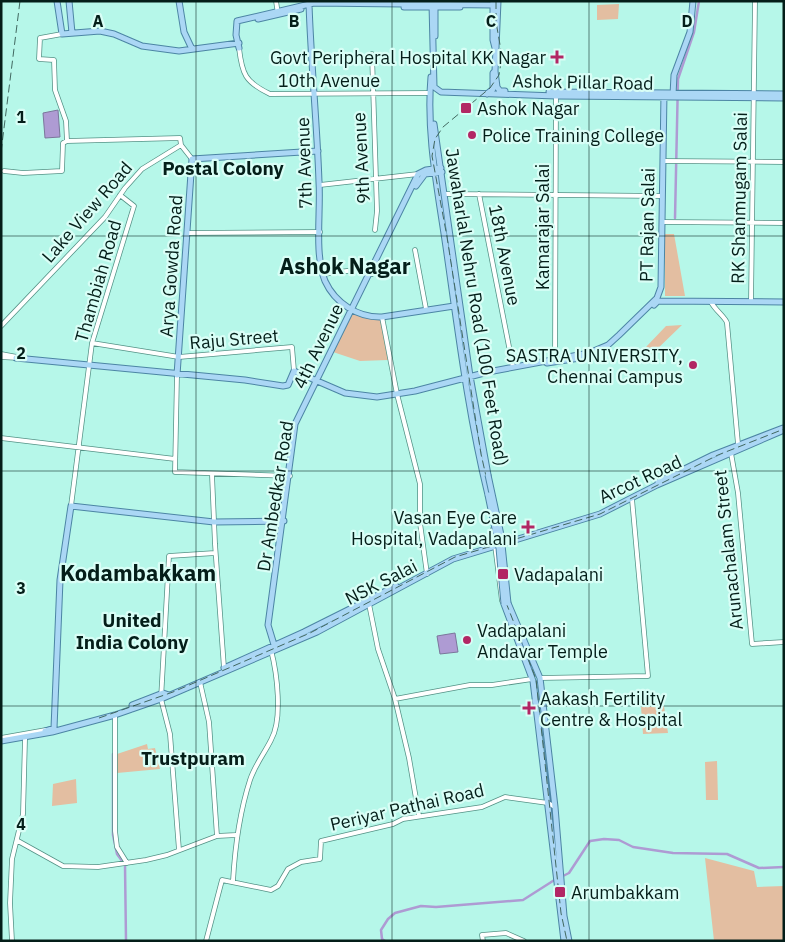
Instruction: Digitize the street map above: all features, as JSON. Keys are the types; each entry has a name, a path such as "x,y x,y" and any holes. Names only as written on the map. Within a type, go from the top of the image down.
{"main road":[{"path":"57,1 62,34 100,31 114,34 142,46 176,50 238,43 237,21 309,6 432,7 479,3 494,6"},
{"path":"69,1 72,33"},
{"path":"179,1 184,32 191,48"},
{"path":"498,1 494,6 493,40 496,54 495,71 497,87 501,93"},
{"path":"676,95 674,75 690,32 692,1"},
{"path":"464,5 494,6"},
{"name":"7th Avenue","path":"309,6 320,185 320,232 323,274 331,291 352,310"},
{"path":"432,7 434,87 441,92"},
{"name":"Jawaharlal Nehru Road (100 Feet Road)","path":"433,69 430,82 432,149 444,194 466,378"},
{"path":"486,94 493,89 493,73 495,71"},
{"name":"Ashok Pillar Road","path":"441,92 784,96"},
{"name":"Jawaharlal Nehru Road (100 Feet Road)","path":"441,92 434,98 433,103 438,170 454,306 466,378"},
{"name":"PT Rajan Salai","path":"466,378 590,353 608,345 659,300 663,290 665,95"},
{"path":"192,159 318,152"},
{"name":"Arya Gowda Road","path":"177,375 192,159"},
{"name":"PT Rajan Salai","path":"663,222 664,161"},
{"path":"418,174 426,170 438,170"},
{"path":"371,274 416,186 422,177 438,170"},
{"name":"4th Avenue","path":"318,381 418,174"},
{"path":"659,300 715,302 784,301"},
{"path":"352,310 371,317 382,317 454,306"},
{"path":"18,358 177,375 245,380 284,386 288,385 294,370 345,393 359,396 397,394 555,360"},
{"path":"466,378 485,474 501,535 508,603 512,619"},
{"name":"Dr Ambedkar Road","path":"273,649 270,627 297,426 318,381"},
{"name":"Arcot Road","path":"560,525 600,514 784,429"},
{"name":"Arcot Road","path":"504,542 597,513 681,470 738,444 755,441"},
{"path":"47,731 58,634 62,566 71,506 214,522 283,521"},
{"name":"Arcot Road","path":"504,542 542,531"},
{"name":"NSK Salai","path":"273,649 369,604 377,597 453,559 504,542"},
{"path":"289,642 377,597"},
{"name":"Jawaharlal Nehru Road (100 Feet Road)","path":"512,619 540,678 555,807 558,874"},
{"name":"Jawaharlal Nehru Road (100 Feet Road)","path":"512,619 532,679 558,874 564,941"},
{"path":"224,668 273,649"},
{"path":"1,741 115,715 161,696 169,695 273,649"},
{"path":"540,732 546,732"},
{"name":"Jawaharlal Nehru Road (100 Feet Road)","path":"559,884 569,941"}],"street":[{"path":"276,1 278,13"},
{"name":"RK Shanmugam Salai","path":"752,301 755,1"},
{"path":"3,170 23,173 62,171 66,121 55,90 54,60 39,59 40,38 62,34"},
{"name":"10th Avenue","path":"238,43 242,72 250,82 270,94 430,94"},
{"name":"9th Avenue","path":"372,54 371,93 377,211 375,230"},
{"name":"Kamarajar Salai","path":"555,360 556,94"},
{"path":"65,142 134,138 180,138 181,145 192,159"},
{"name":"Lake View Road","path":"1,326 106,217 120,195 147,164 181,145"},
{"path":"664,161 784,162"},
{"path":"320,185 418,174"},
{"path":"444,194 662,196"},
{"name":"18th Avenue","path":"479,194 513,367"},
{"name":"Thambiah Road","path":"71,506 92,343 134,205 120,195"},
{"path":"663,222 784,223"},
{"path":"187,233 320,232"},
{"path":"414,250 426,309"},
{"path":"323,274 363,269 371,274"},
{"path":"715,302 727,323 738,444"},
{"path":"382,317 397,394 417,472 421,496 420,523 427,573"},
{"name":"Raju Street","path":"92,343 179,358 292,348 294,370"},
{"path":"1,356 18,358"},
{"path":"177,375 175,472 289,477"},
{"path":"1,438 79,449 175,459"},
{"name":"Arunachalam Street","path":"731,453 738,493 752,644 784,642"},
{"name":"Jawaharlal Nehru Road (100 Feet Road)","path":"485,474 504,542 507,588 512,619"},
{"name":"Jawaharlal Nehru Road (100 Feet Road)","path":"485,474 497,555 501,600 512,619"},
{"path":"212,475 215,553 224,668"},
{"path":"540,678 648,676 632,499"},
{"path":"491,521 499,519"},
{"path":"179,850 170,734 161,696 169,556 215,553"},
{"path":"497,555 505,554"},
{"path":"369,604 380,655 395,699 410,762 419,816"},
{"path":"206,941 222,880 233,881 236,835 253,769 276,728 278,695 273,649"},
{"path":"395,699 470,685 492,686 532,679"},
{"path":"200,682 209,722 217,836"},
{"path":"115,715 114,832 117,847 124,864"},
{"path":"1,741 25,739 47,731"},
{"path":"12,941 12,859 18,841 23,814 25,739"},
{"name":"Periyar Pathai Road","path":"233,881 271,890 278,886 288,869 301,862 320,859 321,841 419,816 480,808 505,797 548,803"},
{"path":"548,803 555,807"},
{"path":"18,841 63,866 98,867 167,855 217,836 236,835"},
{"path":"483,941 482,935 506,933 524,941"}],"shaded area":[{"path":"619,4 618,19 597,20 597,5"},
{"path":"58,110 60,137 45,138 43,113"},
{"path":"665,234 674,234 685,296 665,296"},
{"path":"352,312 381,319 388,360 360,361 333,352"},
{"path":"682,325 652,354 646,347 666,326"},
{"path":"455,633 458,652 440,654 437,636"},
{"path":"664,706 668,733 643,734 641,707"},
{"path":"147,744 148,749 155,748 160,769 117,773 117,754"},
{"path":"717,761 718,800 706,800 705,762"},
{"path":"76,779 77,803 52,806 53,784"},
{"path":"705,858 754,871 757,887 784,886 784,941 714,941"}],"waterway":[{"path":"675,218 678,79 694,32 699,1"},
{"path":"113,754 113,835 117,854 125,865 126,941"},
{"path":"561,877 569,873 590,841 604,839 619,840 633,847 673,853 727,854 759,868 784,867"},
{"path":"385,941 382,939 381,930 388,919 395,913 421,906 436,907 523,900 556,879"}],"railway":[{"path":"1,152 20,1"},
{"path":"496,1 496,22 502,56 499,75 490,88 443,127 435,139 432,156 447,237 481,454 498,529 505,600 536,679 561,913 567,941"},
{"path":"99,718 173,692 310,633 455,557 600,514 718,455 784,429"}],"place":[{"name":"Govt Peripheral Hospital KK Nagar","path":"557,57"},
{"name":"Ashok Nagar","path":"466,108"},
{"name":"Police Training College","path":"472,135"},
{"name":"SASTRA UNIVERSITY, Chennai Campus","path":"693,365"},
{"name":"Vasan Eye Care Hospital, Vadapalani","path":"528,527"},
{"name":"Vadapalani","path":"503,574"},
{"name":"Vadapalani Andavar Temple","path":"467,640"},
{"name":"Aakash Fertility Centre & Hospital","path":"529,708"},
{"name":"Arumbakkam","path":"560,892"}],"district":[{"name":"Postal Colony","path":"223,168"},
{"name":"Ashok Nagar","path":"345,265"},
{"name":"Kodambakkam","path":"138,572"},
{"name":"United India Colony","path":"132,631"},
{"name":"Trustpuram","path":"193,758"}]}
